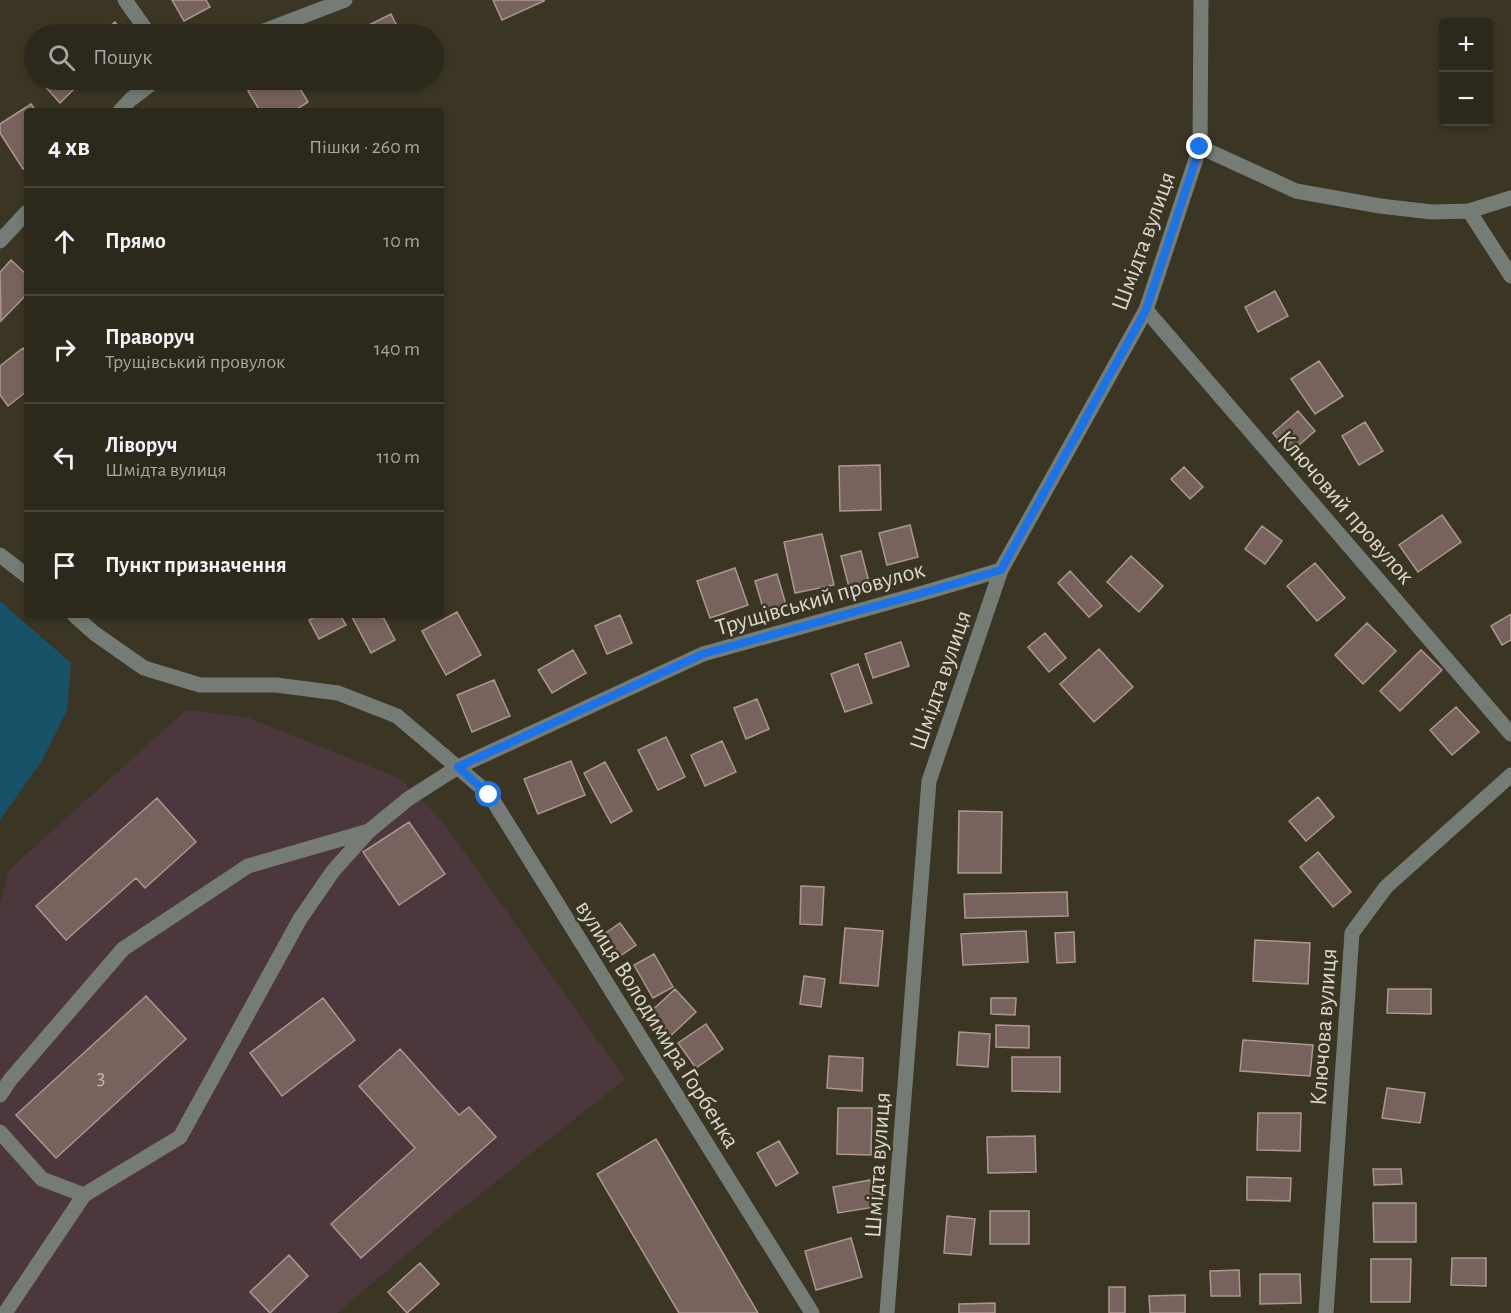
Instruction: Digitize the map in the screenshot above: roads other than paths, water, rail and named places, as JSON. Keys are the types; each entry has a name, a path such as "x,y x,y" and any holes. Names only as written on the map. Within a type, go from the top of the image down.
{"street":[{"path":"125,0 142,24"},
{"path":"282,24 345,0"},
{"name":"Шмідта вулиця","path":"886,1313 929,781 1001,570 1146,310 1200,147 1201,0"},
{"path":"123,108 143,90"},
{"path":"1200,147 1296,191 1380,207 1432,212 1469,211 1511,198"},
{"path":"1469,211 1511,276"},
{"path":"0,241 24,215"},
{"name":"Ключовий провулок","path":"1146,310 1511,734"},
{"path":"0,555 24,574"},
{"name":"Трущівський провулок","path":"458,767 703,654 1001,570"},
{"name":"вулиця Володимира Горбенка","path":"77,618 94,633 144,668 200,686 276,686 338,693 397,716 489,795 812,1313"},
{"path":"4,1313 84,1195 180,1137 300,920 333,871 369,831 408,800 458,767"},
{"name":"Ключова вулиця","path":"1326,1313 1352,933 1386,887 1511,775"},
{"path":"0,1095 10,1080 123,950 248,866 369,831"},
{"path":"0,1132 42,1179 84,1195"}],"water":[{"path":"0,601 71,663 67,710 43,759 0,820"}]}
